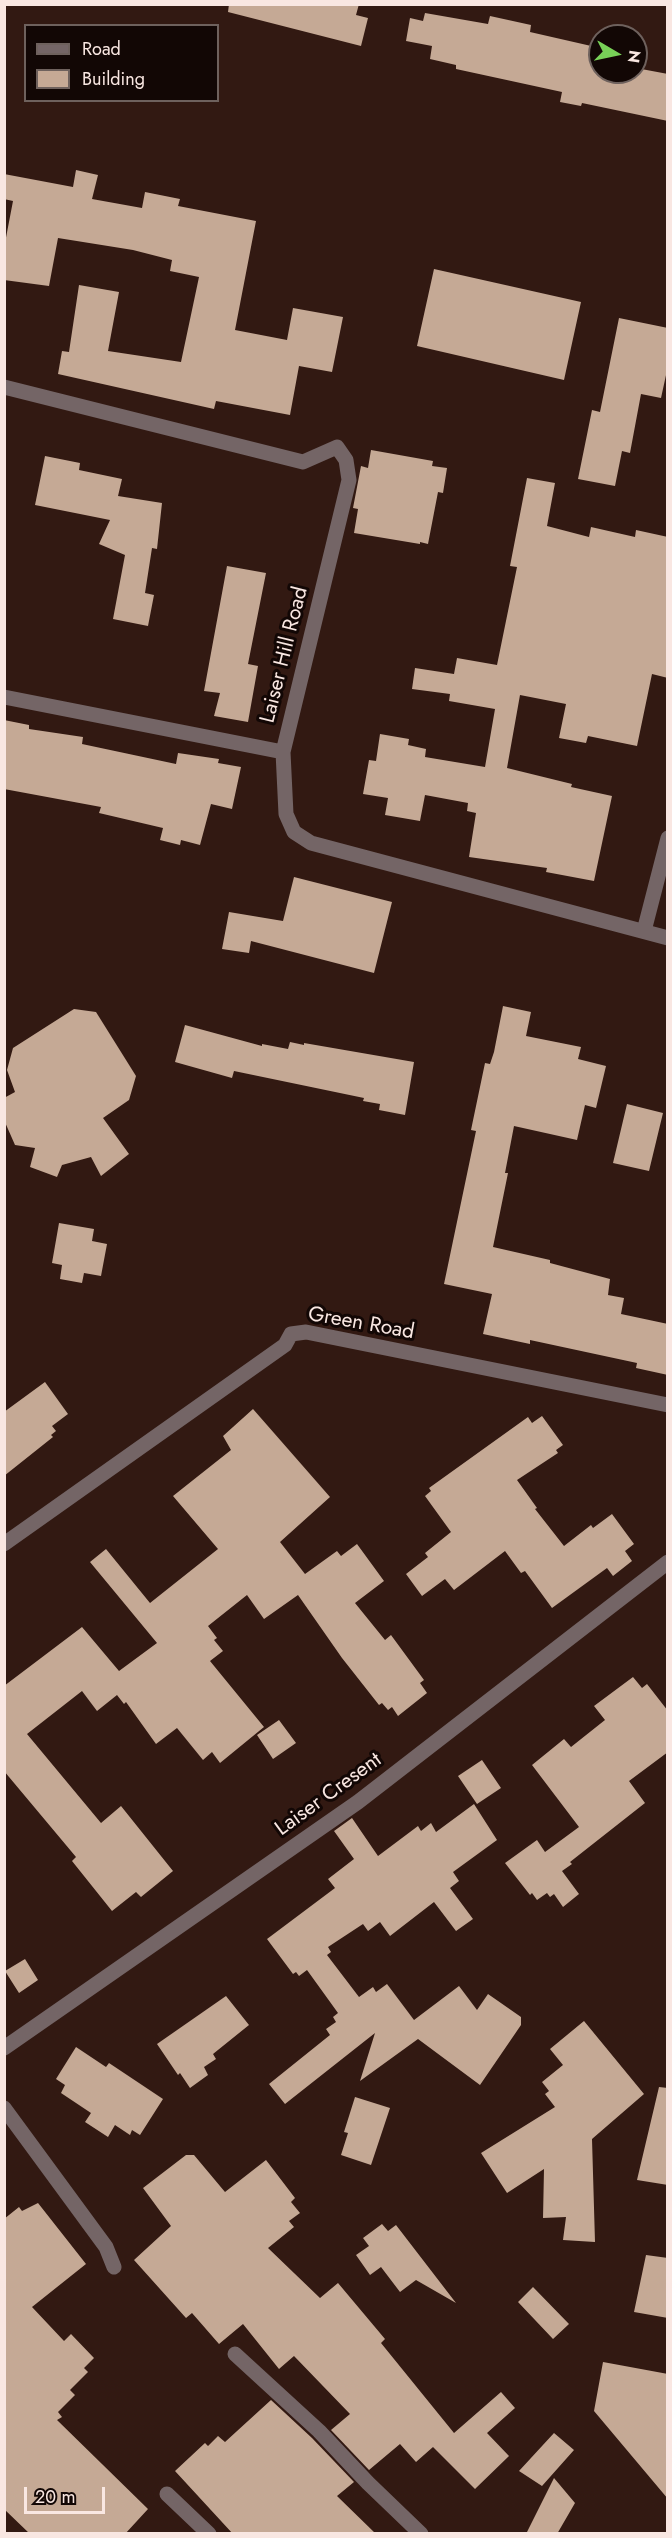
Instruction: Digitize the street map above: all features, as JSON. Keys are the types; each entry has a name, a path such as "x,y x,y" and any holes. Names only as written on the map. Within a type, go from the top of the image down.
{"street":[{"name":"Laiser Hill Road","path":"4,387 303,462 338,447 346,460 350,480 283,752 286,814 294,832 311,843 668,938"},
{"path":"4,697 283,752"},
{"path":"644,931 668,838"},
{"name":"Green Road","path":"4,1544 285,1345 291,1334 306,1332 668,1405"},
{"name":"Laiser Cresent","path":"4,2048 358,1802 668,1562"},
{"path":"4,2109 106,2247 114,2267"},
{"path":"235,2354 319,2431 421,2534"},
{"path":"167,2494 209,2534"}],"building":[{"path":"229,4 359,4 356,15 368,18 361,46 228,12"},
{"path":"425,13 488,24 490,16 531,25 530,32 588,45 588,84 648,84 648,70 668,74 668,121 582,103 581,106 560,102 562,92 456,69 456,65 430,59 432,46 406,41 410,18 423,21"},
{"path":"76,170 98,175 92,199 142,208 145,192 180,199 178,206 256,221 235,330 287,340 293,308 343,317 332,372 299,366 290,415 216,401 214,409 58,374 62,351 69,352 79,285 119,292 108,351 181,362 199,277 170,271 172,260 133,250 58,238 49,286 4,280 4,248 13,201 4,199 4,174 73,187"},
{"path":"434,269 581,302 564,380 417,346"},
{"path":"619,318 668,328 668,366 661,398 641,394 630,453 622,451 615,486 578,479 592,410 600,412"},
{"path":"371,450 433,461 432,466 447,468 443,493 438,492 428,544 354,533 358,509 353,508 361,466 368,468"},
{"path":"45,456 80,463 79,470 122,479 118,496 162,503 157,549 152,548 145,593 154,595 148,626 113,619 125,555 99,544 110,520 35,505"},
{"path":"527,478 555,483 547,526 589,537 591,527 635,537 636,530 668,537 668,678 652,674 637,746 588,736 586,743 559,738 566,704 520,695 507,768 572,784 571,787 612,796 594,881 546,872 547,868 469,857 476,813 467,811 468,803 425,795 420,821 385,815 388,798 363,794 369,760 376,761 380,734 409,739 408,745 426,749 425,757 485,767 495,709 449,701 450,694 412,689 415,668 454,674 457,658 497,665 517,567 510,566"},
{"path":"227,566 266,573 248,664 258,666 248,722 214,716 220,693 204,691"},
{"path":"4,720 29,725 29,729 83,737 82,744 176,764 178,753 219,759 218,763 241,767 232,809 211,804 200,845 181,840 180,845 160,840 163,828 99,813 101,807 4,789"},
{"path":"294,877 392,902 374,973 251,941 249,953 222,949 229,912 283,921"},
{"path":"503,1006 531,1012 526,1036 581,1047 578,1059 606,1066 596,1108 585,1105 577,1140 514,1126 505,1173 508,1173 493,1247 550,1260 550,1263 610,1279 608,1295 624,1298 621,1314 668,1324 668,1375 636,1368 637,1363 530,1340 530,1344 483,1334 492,1294 444,1284 476,1131 471,1130 485,1063 490,1064 494,1052"},
{"path":"74,1009 96,1012 136,1076 129,1100 103,1118 129,1154 101,1176 91,1157 62,1165 57,1177 30,1167 35,1148 15,1145 4,1120 4,1098 15,1092 7,1070 13,1048"},
{"path":"185,1025 262,1046 262,1044 288,1049 290,1042 304,1045 304,1043 414,1062 405,1115 379,1110 380,1104 363,1101 364,1098 234,1071 232,1078 175,1062"},
{"path":"627,1104 663,1113 649,1171 613,1163"},
{"path":"59,1223 94,1229 92,1241 107,1244 101,1276 84,1273 82,1283 60,1279 62,1265 52,1263"},
{"path":"45,1382 68,1414 52,1426 56,1431 51,1435 53,1437 4,1476 4,1412"},
{"path":"253,1409 330,1497 280,1542 305,1574 337,1551 341,1556 357,1544 384,1581 355,1603 385,1640 391,1635 424,1680 420,1683 427,1693 398,1716 392,1707 388,1710 382,1703 379,1705 342,1658 298,1595 264,1619 247,1595 208,1626 217,1638 214,1640 223,1651 210,1661 264,1727 220,1763 212,1752 203,1760 177,1728 156,1744 126,1702 124,1704 117,1695 97,1711 82,1691 27,1734 101,1823 121,1806 173,1871 141,1897 136,1892 112,1911 72,1861 76,1857 4,1771 4,1686 82,1627 119,1671 157,1643 90,1562 106,1549 150,1603 218,1549 173,1496 231,1450 223,1436"},
{"path":"542,1416 563,1445 556,1450 558,1453 517,1480 537,1508 535,1509 564,1546 591,1525 593,1528 612,1514 634,1544 625,1551 632,1561 613,1576 607,1568 552,1608 525,1571 521,1573 505,1551 454,1590 445,1579 422,1596 406,1574 428,1557 425,1553 451,1532 425,1496 431,1491 429,1488 528,1417 532,1423"},
{"path":"633,1677 642,1688 647,1684 668,1711 668,1752 629,1781 645,1803 570,1862 572,1864 562,1871 579,1894 563,1907 554,1894 550,1897 547,1893 537,1900 532,1893 530,1895 505,1863 537,1840 545,1852 579,1827 532,1765 564,1739 571,1747 605,1720 594,1706"},
{"path":"279,1720 296,1743 273,1759 257,1735"},
{"path":"482,1760 501,1788 477,1804 458,1776"},
{"path":"474,1804 497,1840 453,1872 459,1881 450,1888 473,1919 456,1931 434,1902 390,1936 380,1922 368,1931 363,1924 328,1947 331,1952 327,1955 359,1997 373,1987 376,1992 387,1984 414,2020 459,1986 477,2010 488,1994 521,2017 521,2025 480,2085 418,2039 360,2081 375,2033 285,2104 269,2084 330,2035 326,2029 336,2022 333,2017 338,2013 307,1970 299,1976 296,1972 293,1974 267,1939 335,1888 328,1879 354,1859 334,1831 352,1818 378,1856 418,1826 421,1831 431,1823 436,1832"},
{"path":"25,1959 38,1980 19,1993 5,1971"},
{"path":"226,1996 249,2025 213,2054 216,2059 204,2067 208,2075 190,2088 180,2073 178,2075 157,2044"},
{"path":"584,2021 644,2094 592,2139 595,2242 563,2240 566,2217 543,2218 544,2169 507,2193 481,2153 555,2107 545,2094 549,2091 542,2082 563,2065 550,2049"},
{"path":"76,2047 106,2067 109,2063 163,2099 140,2135 132,2130 130,2135 115,2125 108,2137 85,2122 91,2113 61,2093 65,2085 56,2079"},
{"path":"659,2087 668,2088 668,2185 637,2180"},
{"path":"355,2097 390,2108 371,2165 341,2155 348,2133 344,2132"},
{"path":"186,2155 194,2155 225,2192 266,2160 295,2198 291,2202 300,2213 289,2221 294,2227 268,2248 320,2298 338,2283 385,2339 381,2343 454,2433 501,2392 515,2408 487,2433 509,2456 475,2489 433,2447 416,2462 400,2444 369,2470 331,2430 350,2414 294,2356 279,2369 243,2324 219,2344 192,2313 186,2318 134,2260 171,2226 143,2188"},
{"path":"38,2203 86,2264 32,2307 64,2341 71,2334 94,2358 84,2368 88,2372 70,2390 75,2395 58,2412 62,2417 57,2420 148,2509 125,2534 30,2534 4,2509 4,2219 19,2207 22,2211"},
{"path":"382,2224 388,2231 396,2225 456,2303 416,2280 400,2292 381,2267 370,2275 356,2255 369,2246 363,2238"},
{"path":"646,2255 668,2258 668,2318 634,2312"},
{"path":"533,2287 569,2324 553,2339 518,2302"},
{"path":"603,2362 668,2374 668,2499 594,2411"},
{"path":"271,2400 354,2482 337,2496 376,2534 233,2534 175,2471 205,2443 208,2446 218,2436 225,2442"},
{"path":"554,2433 574,2450 542,2486 519,2471"},
{"path":"554,2478 575,2503 557,2534 526,2534"}]}
